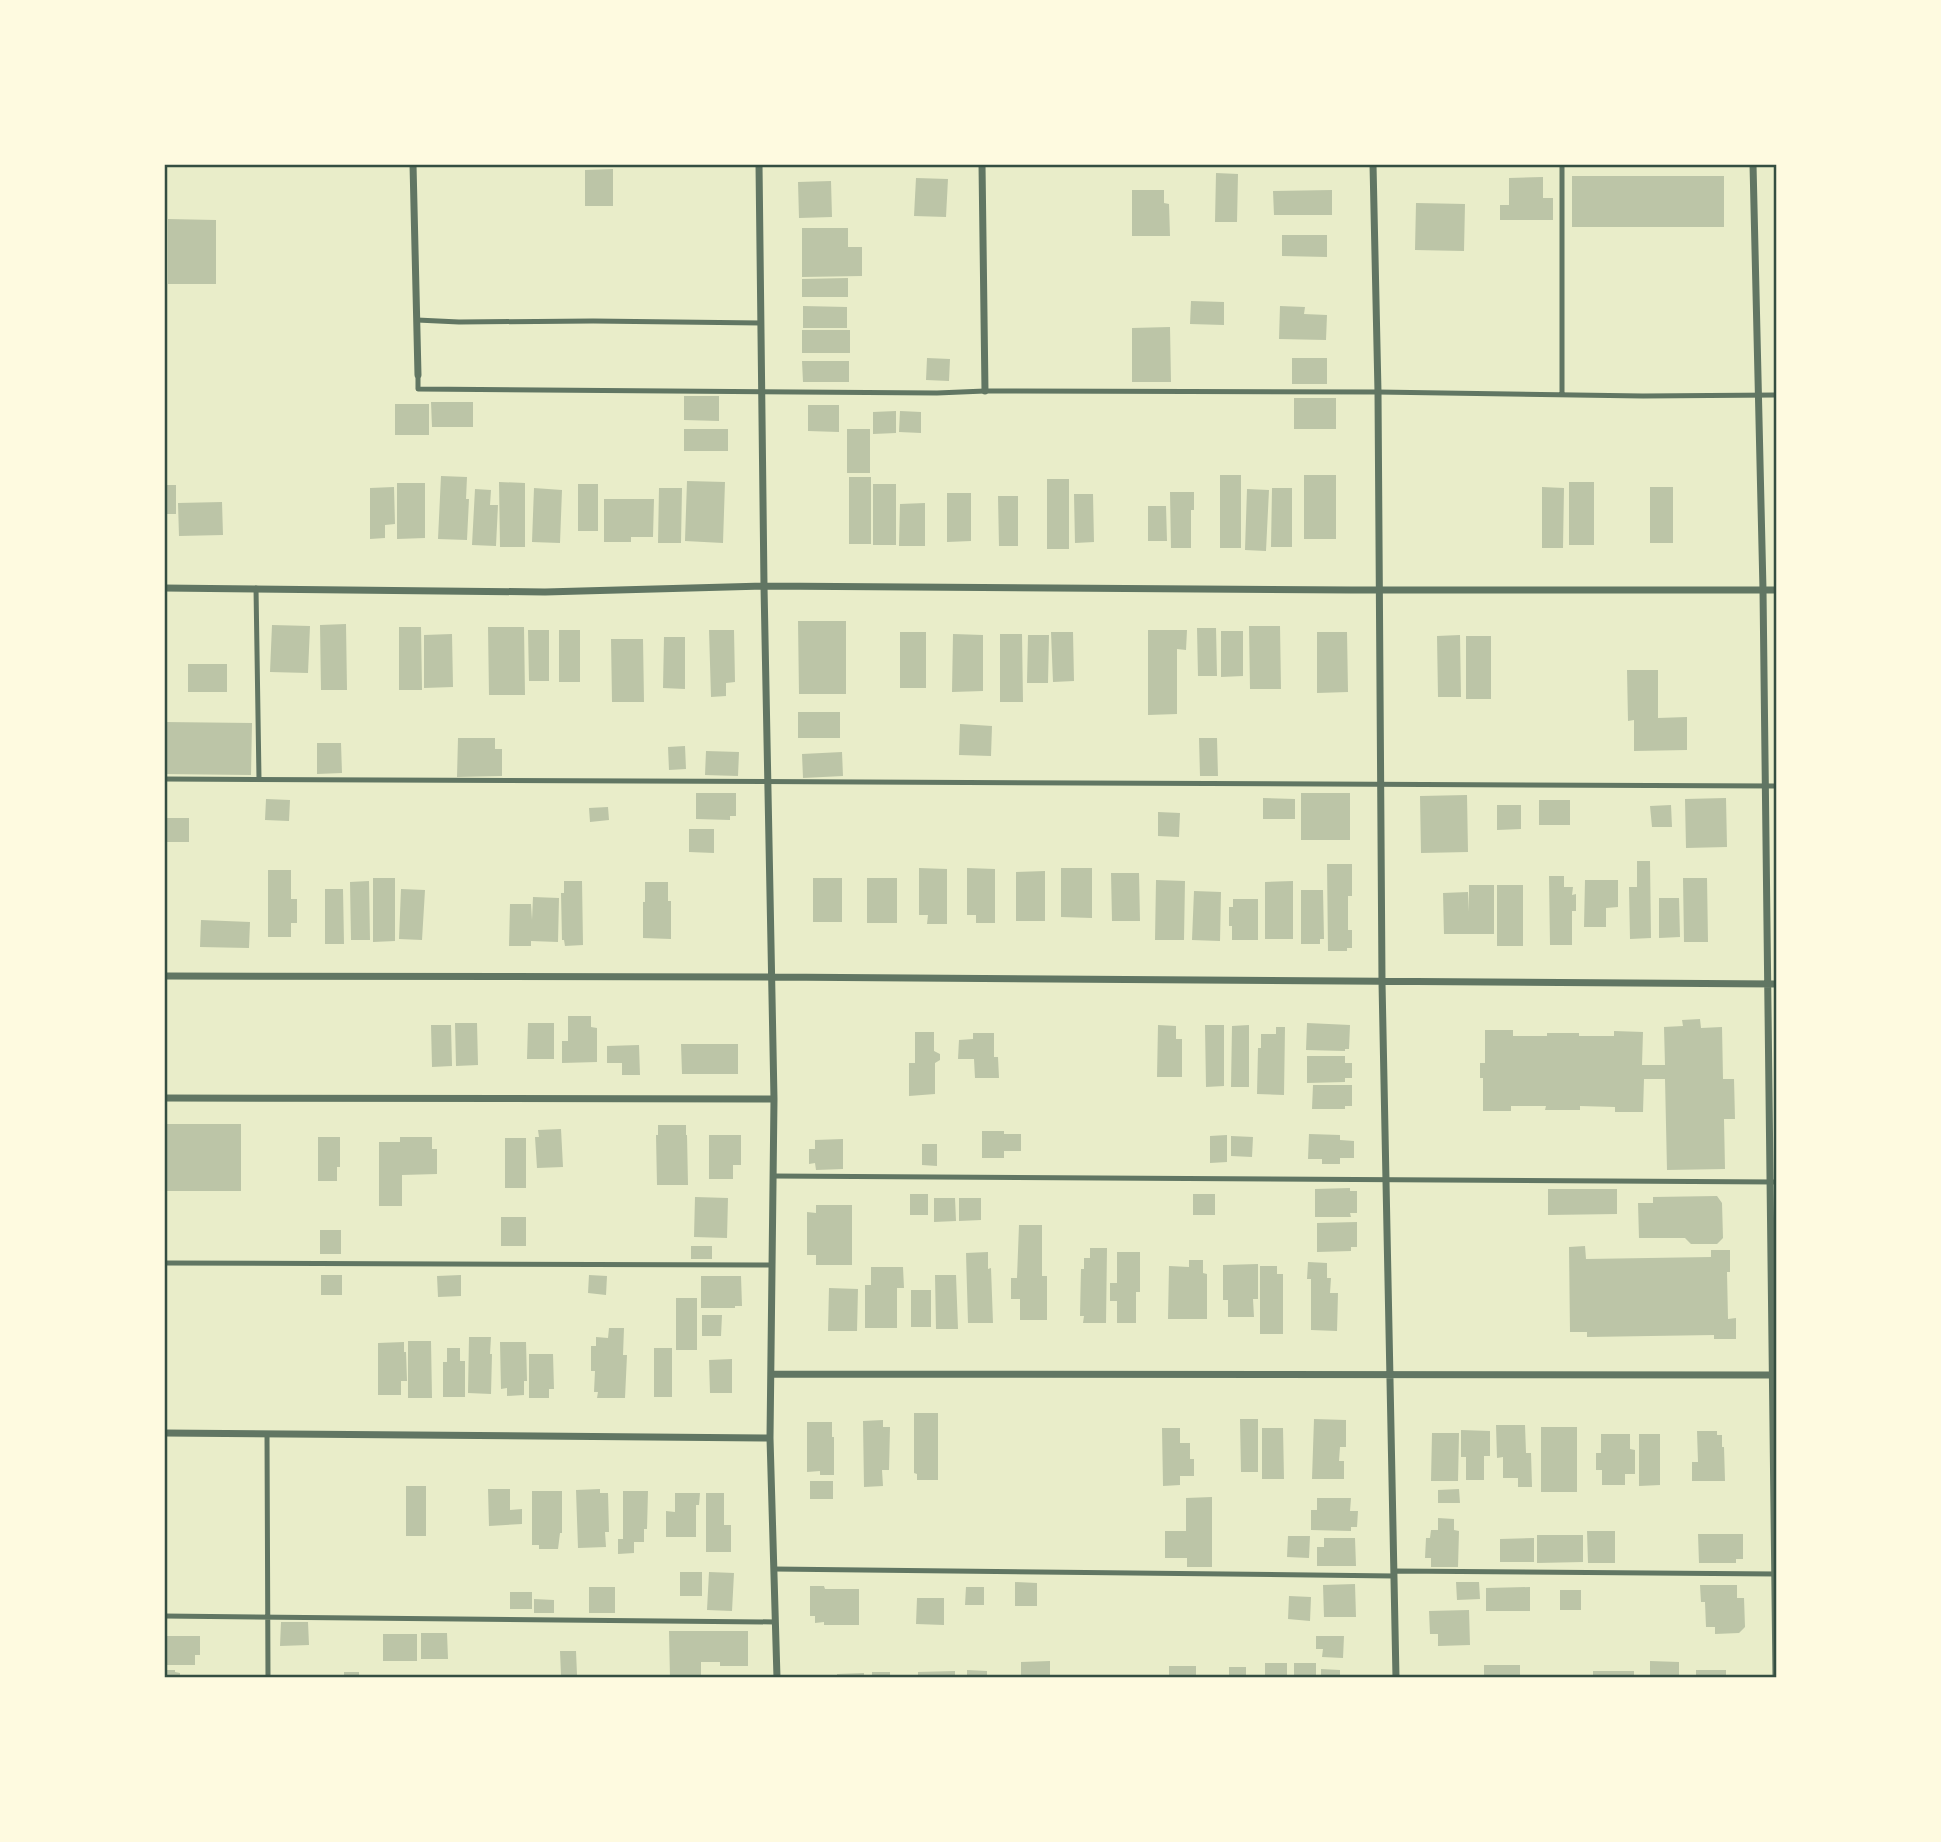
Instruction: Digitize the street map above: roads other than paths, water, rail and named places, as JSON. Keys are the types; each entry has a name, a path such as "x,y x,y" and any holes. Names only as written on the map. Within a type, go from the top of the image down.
{"street":[{"path":"413,164 418,375"},
{"path":"759,164 774,1099 770,1438 777,1678"},
{"path":"982,164 985,391"},
{"path":"1373,164 1378,392 1382,982 1396,1678"},
{"path":"1754,164 1765,786 1772,984 1776,1678"},
{"path":"164,588 545,592 764,586 1776,590"},
{"path":"164,976 1772,984"},
{"path":"164,1098 774,1099"},
{"path":"771,1374 1774,1375"},
{"path":"164,1433 770,1438"}],"lane":[{"path":"1562,164 1562,395"},
{"path":"417,320 459,323 761,323"},
{"path":"418,375 418,389 1776,395"},
{"path":"256,589 259,779"},
{"path":"164,779 1776,786"},
{"path":"773,1176 1773,1182"},
{"path":"164,1263 772,1265"},
{"path":"267,1434 268,1678"},
{"path":"774,1569 1776,1574"},
{"path":"164,1616 775,1622"}]}
